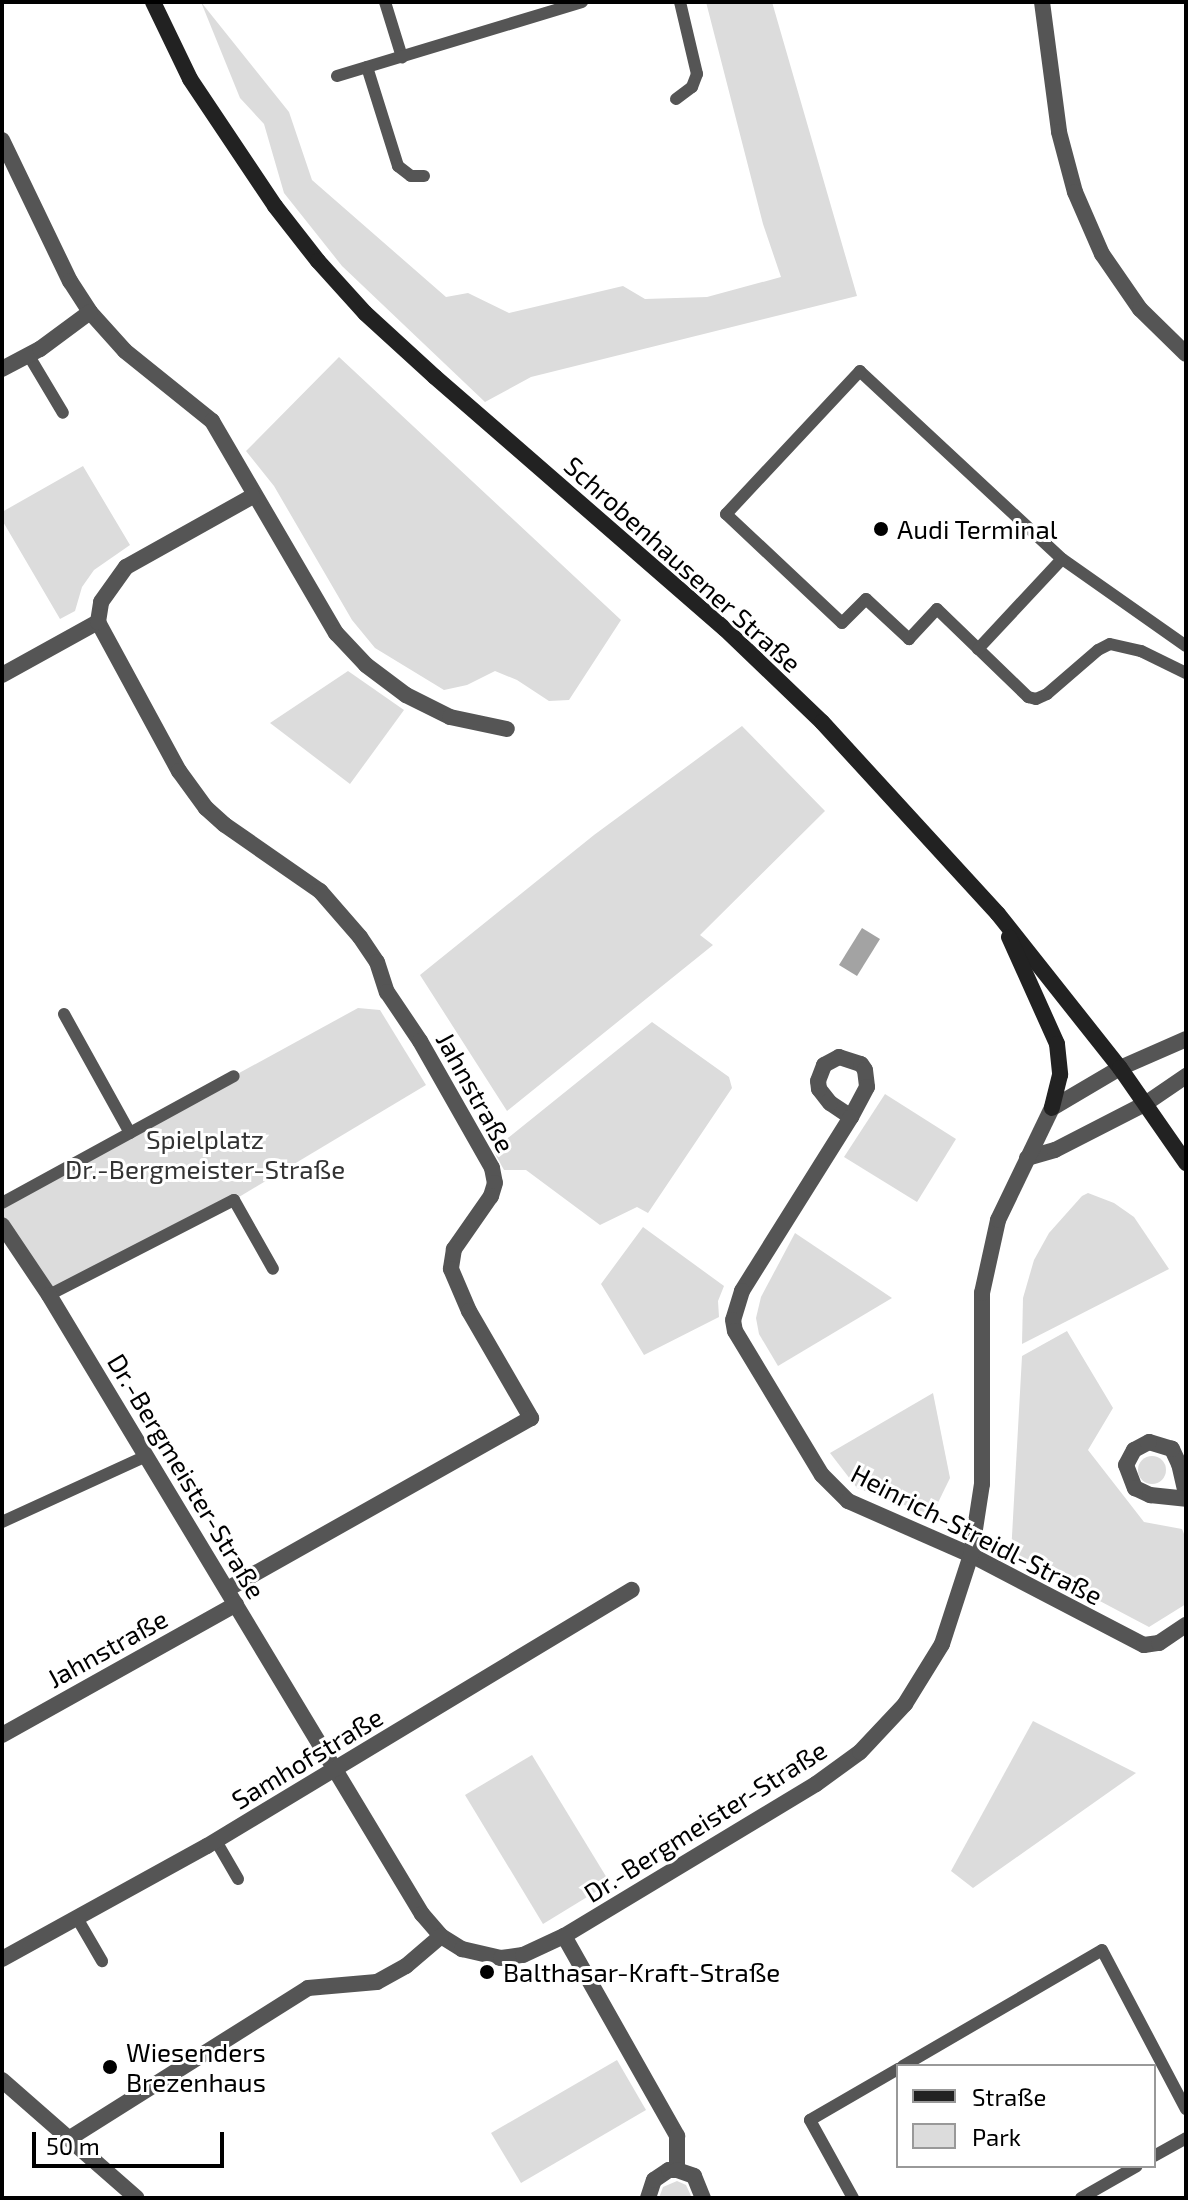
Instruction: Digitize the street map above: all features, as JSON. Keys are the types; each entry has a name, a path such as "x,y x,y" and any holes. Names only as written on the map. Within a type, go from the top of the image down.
{"main road":[{"name":"Schrobenhausener Straße","path":"153,2 190,79 232,144 309,250 365,313 725,629 822,722 998,914 1120,1068 1186,1163"},
{"path":"998,914 1057,1044 1060,1075 1052,1108"}],"street":[{"path":"1042,2 1059,132 1075,192 1102,254 1140,309 1186,354"},
{"path":"2,140 70,281 90,312 125,351 212,421 253,496 293,553 325,617 366,665 406,695 450,717 507,729"},
{"path":"2,369 29,356 90,312"},
{"path":"2,675 98,622 101,602 126,567 253,496"},
{"name":"Jahnstraße","path":"2,1735 531,1418 469,1311 451,1269 454,1249 491,1196 495,1183 492,1168 420,1041 387,992 377,962 360,937 320,891 225,825 206,808 179,771 98,622"},
{"path":"1052,1108 1120,1068 1186,1039"},
{"path":"1027,1158 1055,1150 1145,1104 1186,1076"},
{"name":"Dr.-Bergmeister-Straße","path":"2,1225 49,1295 414,1900 441,1936 462,1949 501,1958 534,1952 564,1936 816,1784 860,1752 905,1704 942,1644 971,1555 982,1484 982,1293 998,1220 1052,1108"},
{"name":"Heinrich-Streidl-Straße","path":"851,1117 742,1291 734,1309 735,1331 830,1487 848,1501 971,1555 1144,1645 1159,1643 1186,1625"},
{"name":"Samhofstraße","path":"2,1959 216,1841 632,1590"},
{"path":"70,2138 308,1988 377,1982 406,1966 441,1936"},
{"path":"564,1936 677,2136 677,2170"},
{"path":"2,2080 137,2198"},
{"path":"648,2198 654,2180 669,2170 694,2176 703,2198"}],"lane":[{"path":"385,2 402,57"},
{"path":"337,76 582,2"},
{"path":"676,99 692,87 697,74 680,2"},
{"path":"367,67 398,166 411,176 424,176"},
{"path":"29,356 63,413"},
{"path":"1186,646 1062,559 860,371 726,514 842,623 866,599 909,639 937,609 1020,690 1036,699 1110,644 1141,651 1186,673"},
{"path":"978,649 1062,559"},
{"path":"64,1014 130,1133"},
{"path":"2,1203 234,1076"},
{"path":"49,1295 234,1200 273,1269"},
{"path":"2,1522 146,1456"},
{"path":"216,1841 238,1879"},
{"path":"77,1918 102,1961"},
{"path":"905,2064 1102,1950 1186,2109"},
{"path":"853,2198 810,2120 896,2069"},
{"path":"1156,2155 1186,2138"},
{"path":"1081,2198 1134,2168"}],"green space":[{"path":"201,2 289,112 312,180 446,297 468,293 509,313 623,286 645,299 707,297 781,277 763,224 706,2 772,2 857,296 531,377 485,402 342,266 284,193 264,124 240,98"},
{"path":"339,357 621,620 569,700 549,701 517,680 495,671 467,685 444,690 375,648 352,620 274,486 246,451"},
{"path":"83,466 130,545 94,570 82,587 75,611 60,619 2,520 2,512"},
{"path":"348,671 404,710 350,784 270,723"},
{"path":"742,726 825,811 700,935 713,945 507,1111 420,975 594,835"},
{"name":"Spielplatz Dr.-Bergmeister-Straße","path":"358,1008 380,1010 426,1085 234,1200 49,1295 2,1225 2,1203"},
{"path":"652,1022 729,1077 732,1088 648,1213 637,1207 600,1225 526,1170 504,1170 493,1150"},
{"path":"885,1094 956,1139 917,1202 844,1157"},
{"path":"1088,1193 1114,1203 1134,1217 1169,1269 1022,1344 1023,1298 1034,1260 1049,1233"},
{"path":"643,1227 724,1286 718,1301 719,1317 644,1355 601,1284"},
{"path":"795,1233 892,1298 778,1366 759,1334 756,1318 761,1297"},
{"path":"1067,1331 1113,1408 1088,1450 1144,1522 1182,1529 1186,1539 1186,1604 1149,1627 1011,1554 1022,1356"},
{"path":"933,1393 950,1478 932,1515 857,1488 830,1453"},
{"path":"1152,1456 1162,1460 1166,1470 1162,1480 1152,1484 1142,1480 1138,1470 1142,1460"},
{"path":"1033,1721 1136,1773 973,1888 951,1871"},
{"path":"532,1755 610,1883 543,1924 465,1795"},
{"path":"617,2060 646,2110 521,2183 491,2133"},
{"path":"677,2181 686,2185 692,2198 659,2198 663,2187"}],"shaded area":[{"path":"862,928 880,939 857,976 839,965"}],"place":[{"name":"Audi Terminal","path":"881,529"},
{"name":"Balthasar-Kraft-Straße","path":"487,1972"},
{"name":"Wiesenders Brezenhaus","path":"110,2067"}]}
